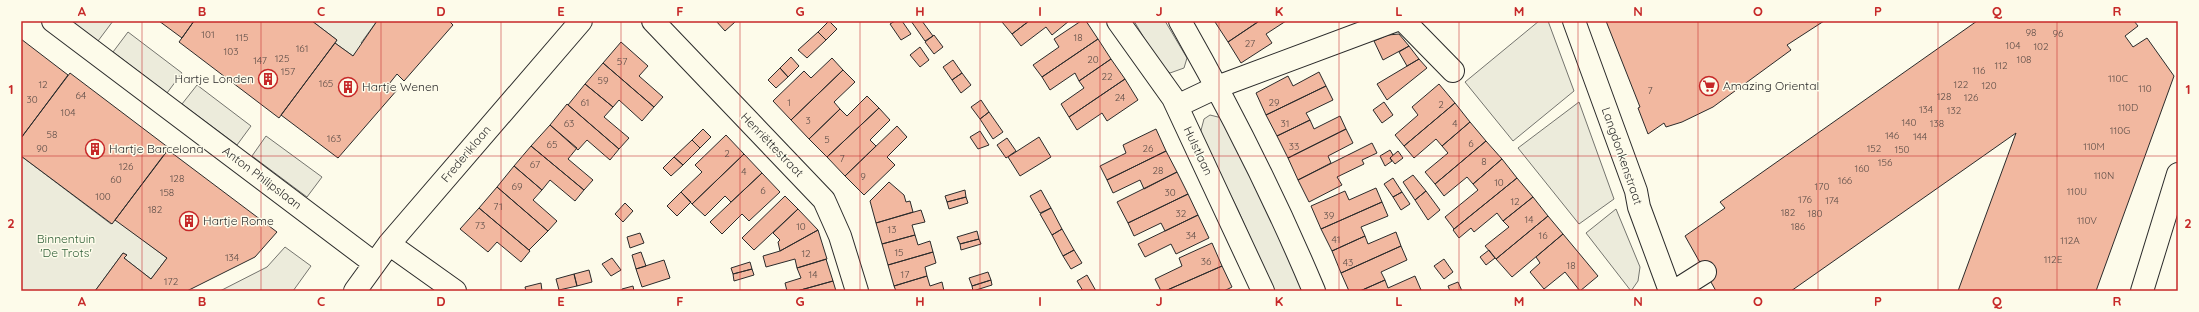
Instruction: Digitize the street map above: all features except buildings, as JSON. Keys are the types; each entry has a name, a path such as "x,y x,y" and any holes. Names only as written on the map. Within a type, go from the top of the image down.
{"street":[{"name":"Anton Philipslaan","path":"52,21 374,263"},
{"name":"Frederiklaan","path":"355,291 389,244 581,21"},
{"name":"Henriëttestraat","path":"653,21 824,200 840,236 857,291"},
{"name":"Hulstlaan","path":"1118,21 1177,106 1263,291"},
{"path":"1180,21 1217,87 1283,216 1314,291"},
{"path":"1177,106 1217,87 1394,21"},
{"path":"1404,21 1453,72"},
{"name":"Langdonkenstraat","path":"1574,21 1636,191 1639,207 1670,291"},
{"path":"2142,291 2178,174"},
{"path":"389,244 455,291"},
{"path":"1675,291 1705,272"}],"green space":[{"path":"71,21 113,21 98,41"},
{"path":"312,21 377,21 361,43 363,44 353,56 335,43 337,40"},
{"path":"1134,21 1165,21 1187,58 1184,68 1170,73 1160,65"},
{"path":"1539,21 1548,21 1574,91 1513,141 1465,82"},
{"path":"128,32 182,73 167,93 113,52"},
{"path":"197,85 251,126 237,145 182,104"},
{"path":"1579,102 1614,199 1579,224 1518,148"},
{"path":"1210,115 1222,118 1268,207 1304,291 1274,291 1238,210 1200,134 1204,119"},
{"path":"266,136 322,177 307,197 252,156"},
{"name":"Binnentuin 'De Trots'","path":"21,156 111,224 115,220 119,222 167,258 151,279 124,258 127,255 123,253 95,291 21,291"},
{"path":"1616,209 1640,267 1638,281 1631,291 1586,233"},
{"path":"285,247 311,266 293,291 220,291 267,267"}],"place":[{"name":"Hartje Londen","path":"268,79"},
{"name":"Amazing Oriental","path":"1709,86"},
{"name":"Hartje Wenen","path":"348,87"},
{"name":"Hartje Barcelona","path":"95,149"},
{"name":"Hartje Rome","path":"189,221"}]}
